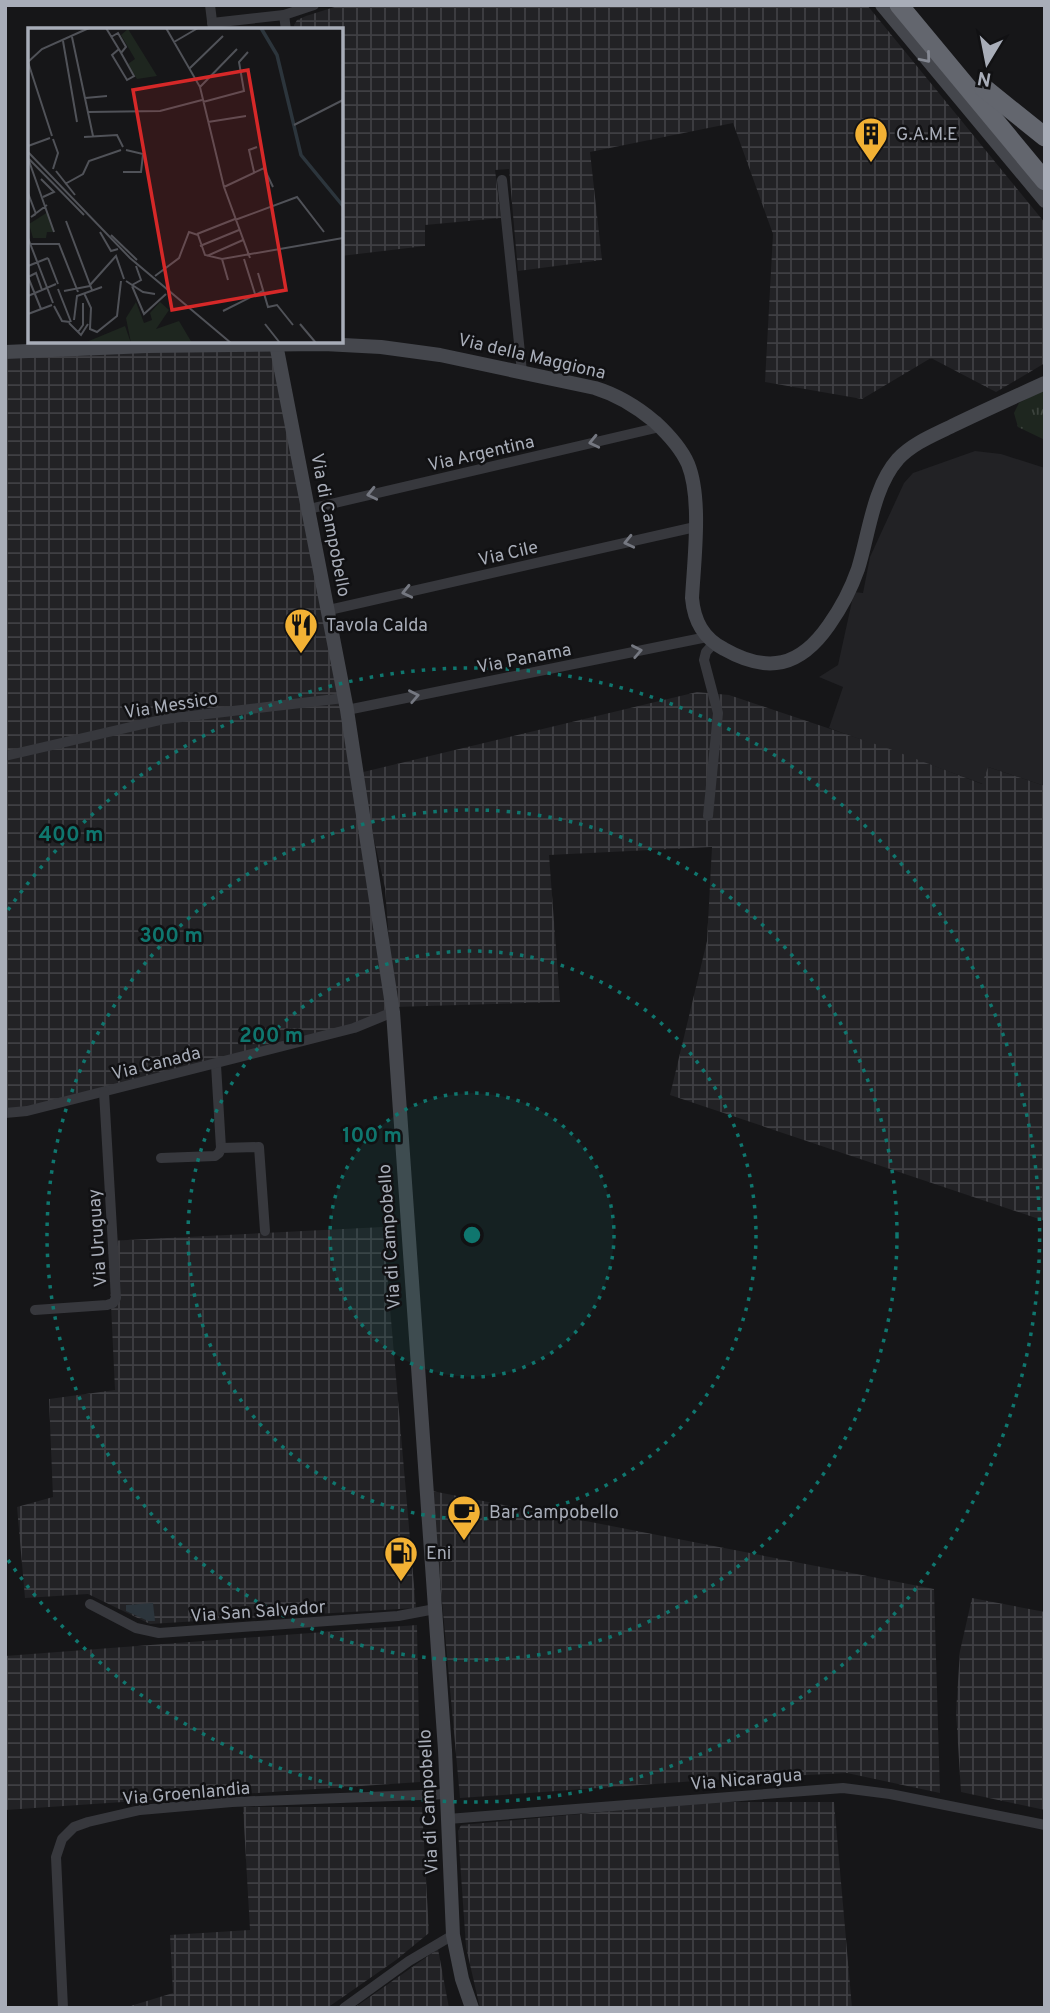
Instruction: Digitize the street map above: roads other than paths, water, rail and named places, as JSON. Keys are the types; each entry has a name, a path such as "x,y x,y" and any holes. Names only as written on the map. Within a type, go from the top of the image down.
{"highway":[{"path":"899,5 1045,181"},
{"path":"915,5 1045,160"},
{"path":"984,88 1045,136"}],"street":[{"path":"210,5 213,26 284,15 314,5"},
{"path":"882,5 1045,201"},
{"path":"284,15 286,28"},
{"path":"502,180 522,372"},
{"name":"Via della Maggiona","path":"5,352 300,343"},
{"name":"Via della Maggiona","path":"336,343 411,349 522,372 613,394 642,411 681,452 691,472 695,527 693,612 710,640"},
{"name":"Via di Campobello","path":"276,344 346,704 393,1012 435,1609 453,1936 462,1979 472,2008"},
{"path":"708,816 718,713 704,660 710,640 740,657 772,664 793,660 807,652 826,630 847,596 859,566 882,485 896,461 924,439 1045,383"},
{"name":"Via Argentina","path":"309,509 660,427"},
{"name":"Via Cile","path":"329,610 695,527"},
{"name":"Via Panama","path":"346,704 710,640"},
{"name":"Via Messico","path":"5,755 165,719 346,704"},
{"name":"Via Canada","path":"5,1113 27,1111 216,1065 354,1028 393,1012"},
{"path":"161,1158 215,1156 219,1153 216,1065"},
{"name":"Via Uruguay","path":"36,1310 107,1306 116,1298 104,1092"},
{"path":"220,1148 260,1148 265,1231"},
{"name":"Via San Salvador","path":"90,1604 136,1628 159,1633 398,1616 435,1609"},
{"name":"Via Nicaragua","path":"448,1819 843,1788 890,1794 1045,1825"},
{"name":"Via Groenlandia","path":"63,2008 56,1857 62,1839 74,1827 132,1811 185,1805 447,1794"},
{"path":"344,2008 408,1961 453,1936"}],"place":[{"name":"G.A.M.E","path":"871,164"},
{"name":"Tavola Calda","path":"301,655"},
{"name":"Bar Campobello","path":"464,1542"},
{"name":"Eni","path":"401,1583"}]}
